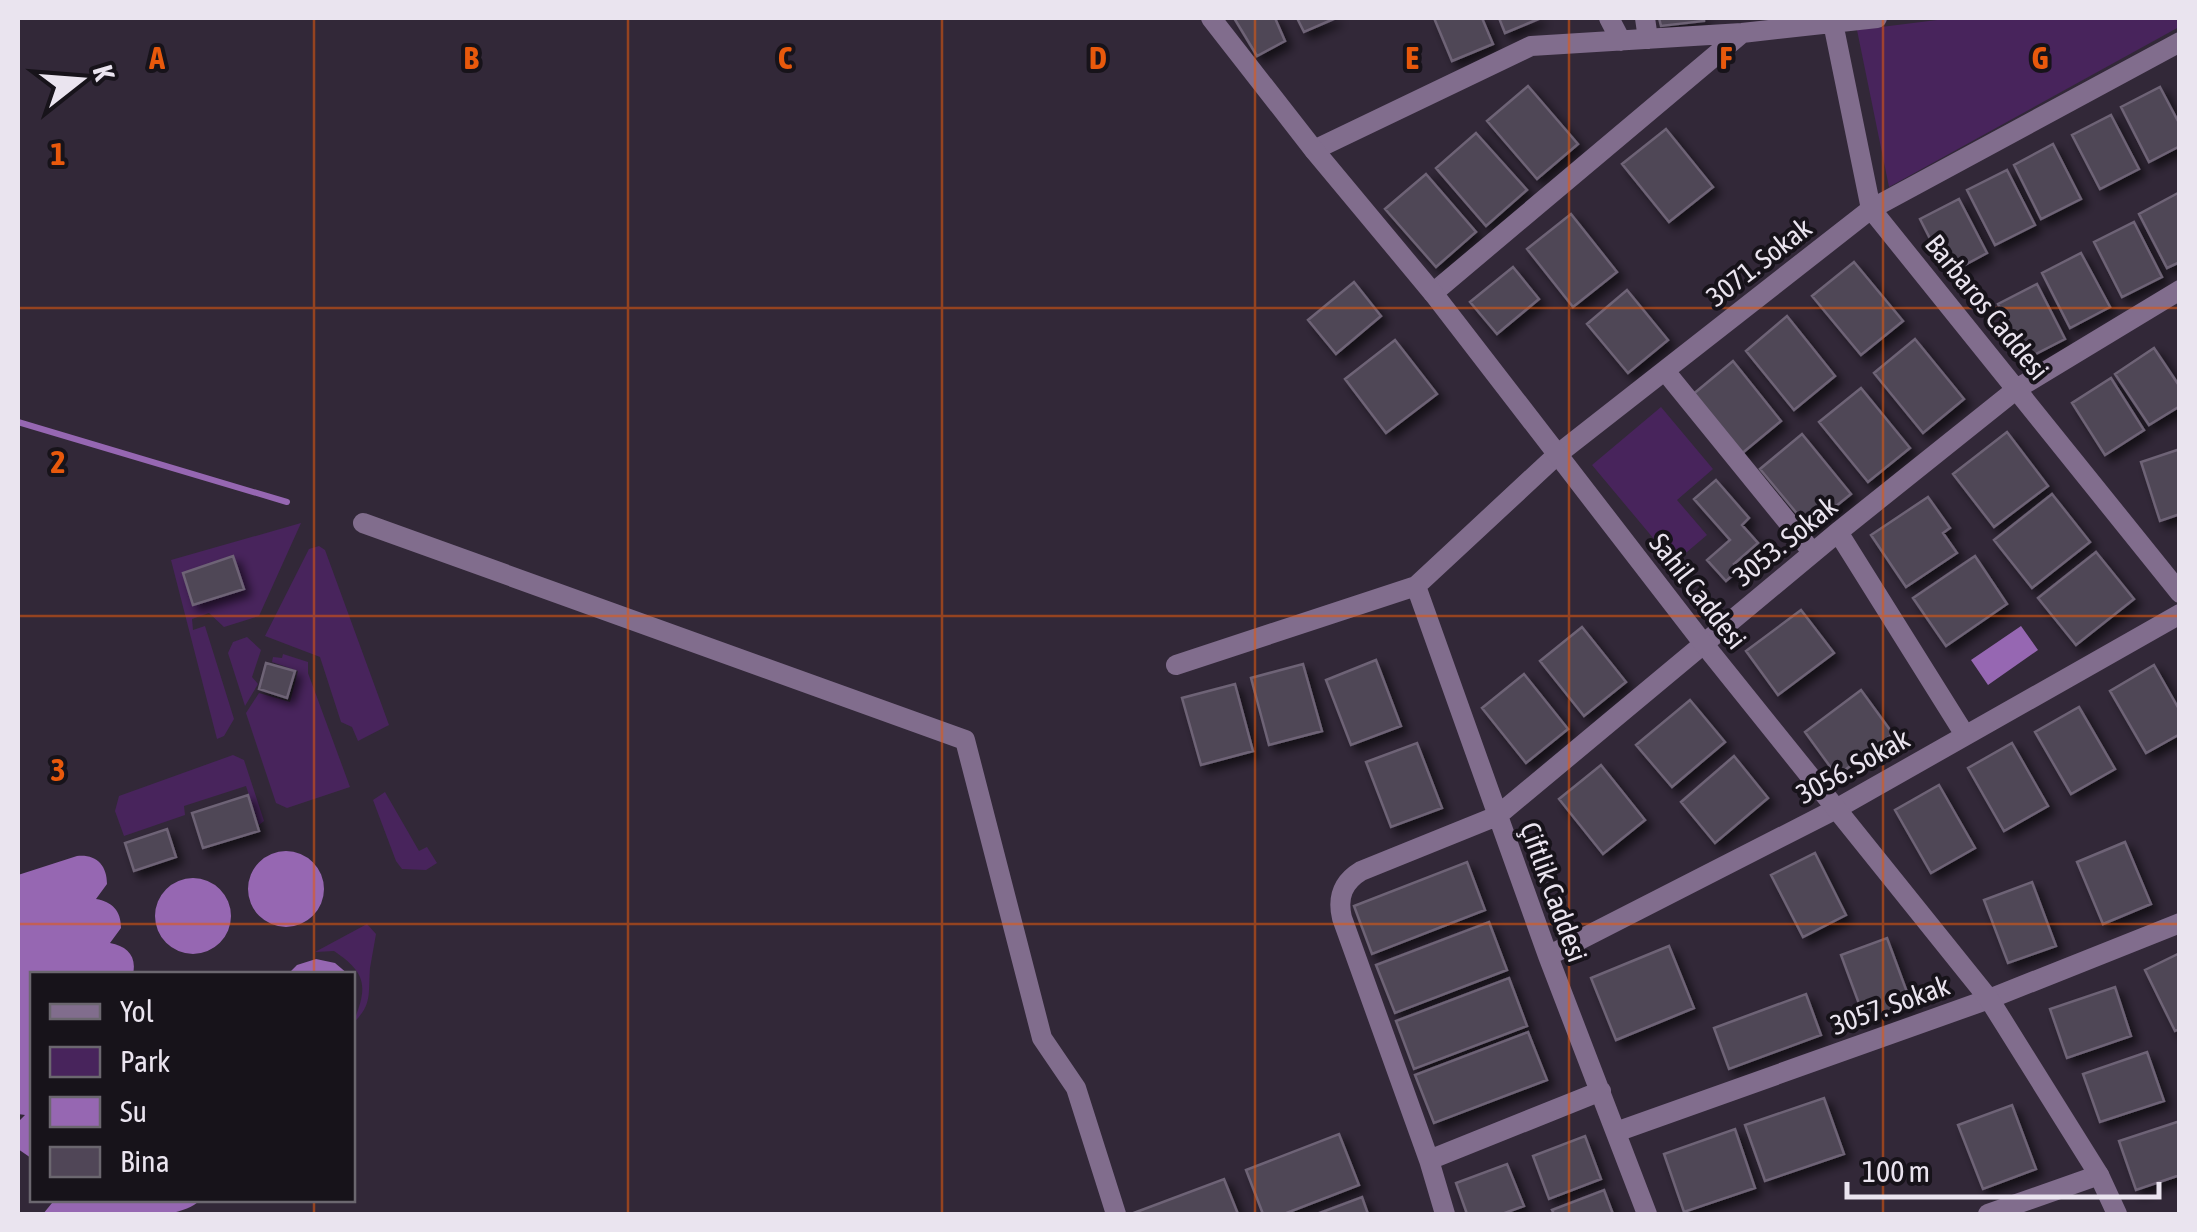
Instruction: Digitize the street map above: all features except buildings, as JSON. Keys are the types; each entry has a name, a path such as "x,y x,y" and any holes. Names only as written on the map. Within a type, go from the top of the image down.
{"street":[{"name":"Sahil Caddesi","path":"1211,18 1433,293 1703,644 1989,999 2099,1175 2118,1214"},
{"path":"1608,18 1620,40"},
{"path":"1314,150 1530,46 1620,40 1646,28 1742,33 1877,18"},
{"name":"Barbaros Caddesi","path":"1832,20 1871,209 2180,594"},
{"path":"1433,293 1742,33"},
{"name":"3071. Sokak","path":"1416,586 1558,454 1871,209 2180,42"},
{"name":"3053. Sokak","path":"1429,1160 1342,918 1341,893 1352,876 1497,816 2018,388 2180,290"},
{"path":"1664,371 1813,553"},
{"path":"363,522 964,740 1042,1038 1076,1088 1116,1214"},
{"path":"1838,532 1966,734"},
{"path":"1176,665 1416,586"},
{"name":"Çiftlik Caddesi","path":"1416,586 1548,956 1648,1214"},
{"name":"3056. Sokak","path":"1548,956 1836,809 2180,614"},
{"name":"3057. Sokak","path":"1616,1132 1989,999 2180,924"},
{"path":"1444,1214 1429,1160 1600,1092"},
{"path":"1988,1214 2099,1175"}],"green space":[{"path":"1953,18 2180,18 2179,27 1889,187 1857,30"},
{"path":"1661,407 1713,469 1677,500 1707,535 1674,563 1592,465"},
{"path":"301,523 259,616 224,627 209,613 192,619 193,630 205,626 234,719 224,736 217,739 171,560"},
{"path":"319,546 325,550 389,725 358,741 352,727 341,722 320,657 265,636 309,549"},
{"path":"247,637 261,650 252,677 258,684 245,706 228,653 233,642"},
{"path":"283,654 308,662 308,673 350,787 287,808 276,803 246,713 259,693 290,702 298,671 272,662 273,657 282,658"},
{"path":"233,755 244,760 264,821 259,825 246,786 184,806 185,815 124,836 115,811 119,796"},
{"path":"385,792 419,851 427,847 437,863 426,870 402,869 396,861 373,800"},
{"path":"367,924 376,934 368,998 355,1021 362,990 358,974 334,951 315,952"}],"water":[{"path":"2021,626 2038,650 1988,685 1971,660"},
{"path":"286,851 313,862 324,889 313,916 286,927 259,916 248,889 259,862"},
{"path":"77,856 99,862 107,884 96,899 111,905 121,922 110,943 129,953 133,962 133,972 30,972 30,1157 18,1149 18,1122 25,1115 18,1114 18,875"},
{"path":"193,878 220,889 231,916 220,943 193,954 166,943 155,916 166,889"},
{"path":"316,959 335,963 346,972 290,972 297,965"},
{"path":"47,1202 197,1202 170,1213 126,1217 43,1214 52,1203"}],"waterway":[{"path":"18,422 287,502"}]}
